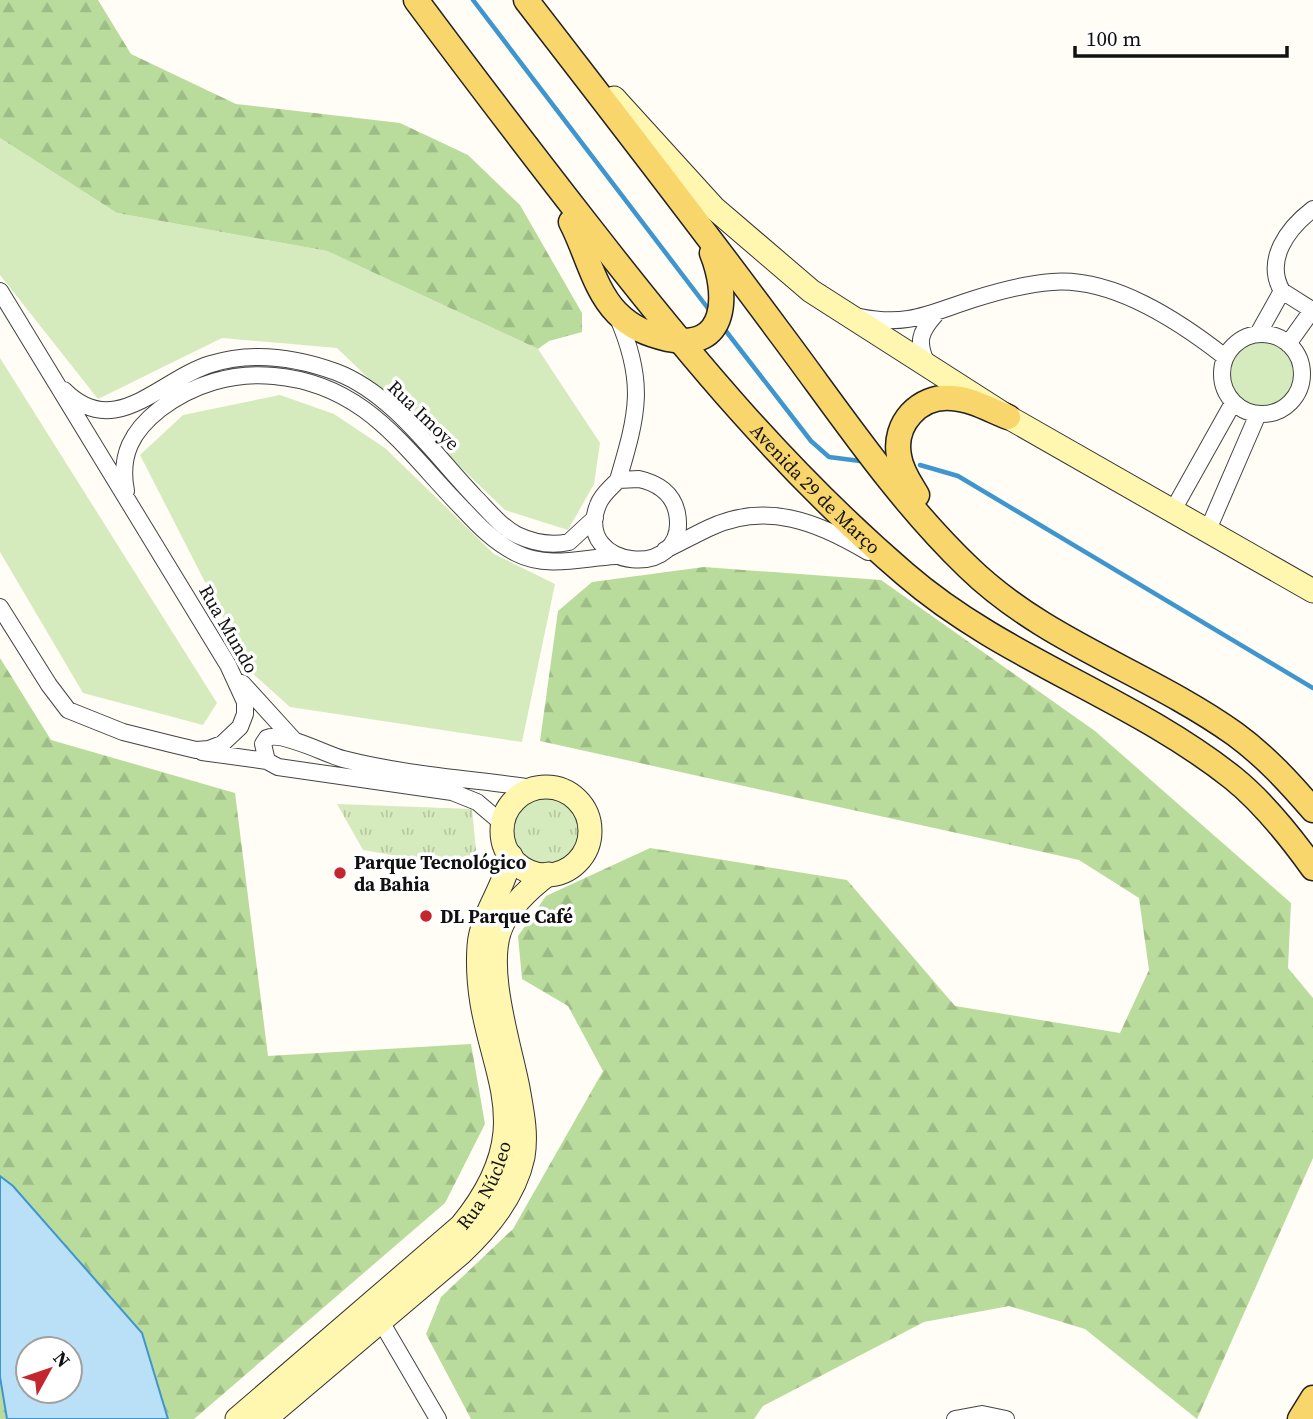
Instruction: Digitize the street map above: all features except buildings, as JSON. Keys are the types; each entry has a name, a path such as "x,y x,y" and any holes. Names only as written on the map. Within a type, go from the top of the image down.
{"main road":[{"name":"Avenida 29 de Março","path":"416,0 504,119 684,341 823,501 907,577 987,635 1193,748 1236,780 1270,813 1313,868"},
{"path":"527,0 704,230 887,477 945,545 1002,598 1032,620 1234,734 1285,778 1313,810"},
{"path":"504,119 572,224 614,310 645,333 684,341 704,336 713,329 722,312 722,285 704,230"},
{"path":"945,545 902,466 898,442 904,421 925,402 951,398 1008,417"},
{"path":"1300,1419 1313,1398"}],"street":[{"path":"527,0 714,208 811,291 854,316 1008,417 1206,532 1313,590"},
{"path":"1288,344 1313,309 1282,291 1274,272 1278,255 1291,230 1313,209 1313,198"},
{"path":"854,316 901,322 1012,288 1053,282 1085,284 1115,292 1168,318 1225,357"},
{"name":"Rua Mundo","path":"0,291 228,664 244,702 243,720 240,727 222,744 196,750"},
{"path":"1258,334 1282,291"},
{"path":"614,310 636,370 637,399 634,428 618,480 604,494 595,518 600,539 615,556 641,561 710,527 738,519 773,516 808,521 839,535 907,577"},
{"path":"927,364 919,347 920,334 937,313"},
{"path":"1258,334 1279,338 1288,344 1301,366 1298,391 1282,409 1258,414 1244,411 1233,402 1222,380 1225,357 1233,345 1258,334"},
{"name":"Rua Imoye","path":"49,375 78,402 103,411 135,404 178,378 213,363 260,356 311,364 339,373 368,390 396,414 495,517 518,535 539,543 569,542 595,518"},
{"name":"Rua Imoye","path":"128,500 123,469 126,452 139,427 151,416 174,399 218,380 258,374 280,376 321,385 373,414 489,536 518,554 557,562 615,556"},
{"path":"1172,512 1233,402"},
{"path":"1206,532 1258,414"},
{"path":"618,480 652,482 672,500 677,526 665,550"},
{"path":"0,607 68,710 123,732 230,758 267,761 278,767 460,794 478,802 503,824"},
{"path":"228,664 264,710 299,744"},
{"path":"267,761 263,751 267,738 277,736 366,764 535,788 547,787 571,794 587,814 589,842 576,863 548,874 531,872 511,856 503,837 503,824 514,801 535,788"},
{"name":"Rua Núcleo","path":"265,1419 377,1314 461,1226 483,1200 495,1175 508,1118 481,986 479,943 507,875 511,856"},
{"name":"Rua Núcleo","path":"237,1419 481,1234 501,1207 518,1171 525,1142 524,1119 499,991 497,942 502,926 512,910 548,874"},
{"path":"377,1314 438,1419"},
{"path":"955,1419 982,1414 1006,1419"}],"green space":[{"path":"0,0 98,0 131,54 236,104 400,123 468,155 520,205 582,313 582,332 549,341 538,349 327,251 117,213 0,138"},
{"path":"0,138 117,213 327,251 538,349 600,443 594,484 568,530 505,510 337,348 222,338 98,399 0,275"},
{"path":"1262,343 1280,349 1288,357 1294,375 1288,393 1280,401 1262,407 1244,401 1236,393 1230,375 1236,357 1244,349"},
{"path":"0,358 217,703 203,725 83,693 0,552"},
{"path":"280,395 334,414 385,448 494,554 555,584 522,742 290,707 251,672 140,455 183,415"},
{"path":"704,567 881,580 1095,731 1291,903 1288,968 1313,998 1313,1158 1197,1419 1085,1329 1009,1306 924,1322 763,1406 754,1419 471,1419 426,1334 441,1297 513,1229 603,1071 568,1006 522,979 518,936 546,896 650,848 847,880 955,1006 1120,1033 1149,970 1139,898 1079,860 540,741 558,611 592,582"},
{"path":"0,658 51,740 235,793 268,1056 471,1044 485,1124 445,1203 194,1419 0,1419"},
{"path":"554,795 567,801 576,810 580,816 580,844 572,855 561,863 540,865 522,855 514,844 512,823 522,805 533,797"},
{"path":"337,804 472,809 478,870 363,850"}],"water":[{"path":"0,1176 13,1186 142,1333 168,1419 7,1419 0,1377"}],"waterway":[{"path":"473,0 710,311"},
{"path":"722,326 811,441 829,457 860,461"},
{"path":"920,465 958,476 1313,688"}],"place":[{"name":"Parque Tecnológico da Bahia","path":"340,873"},
{"name":"DL Parque Café","path":"426,916"}]}
